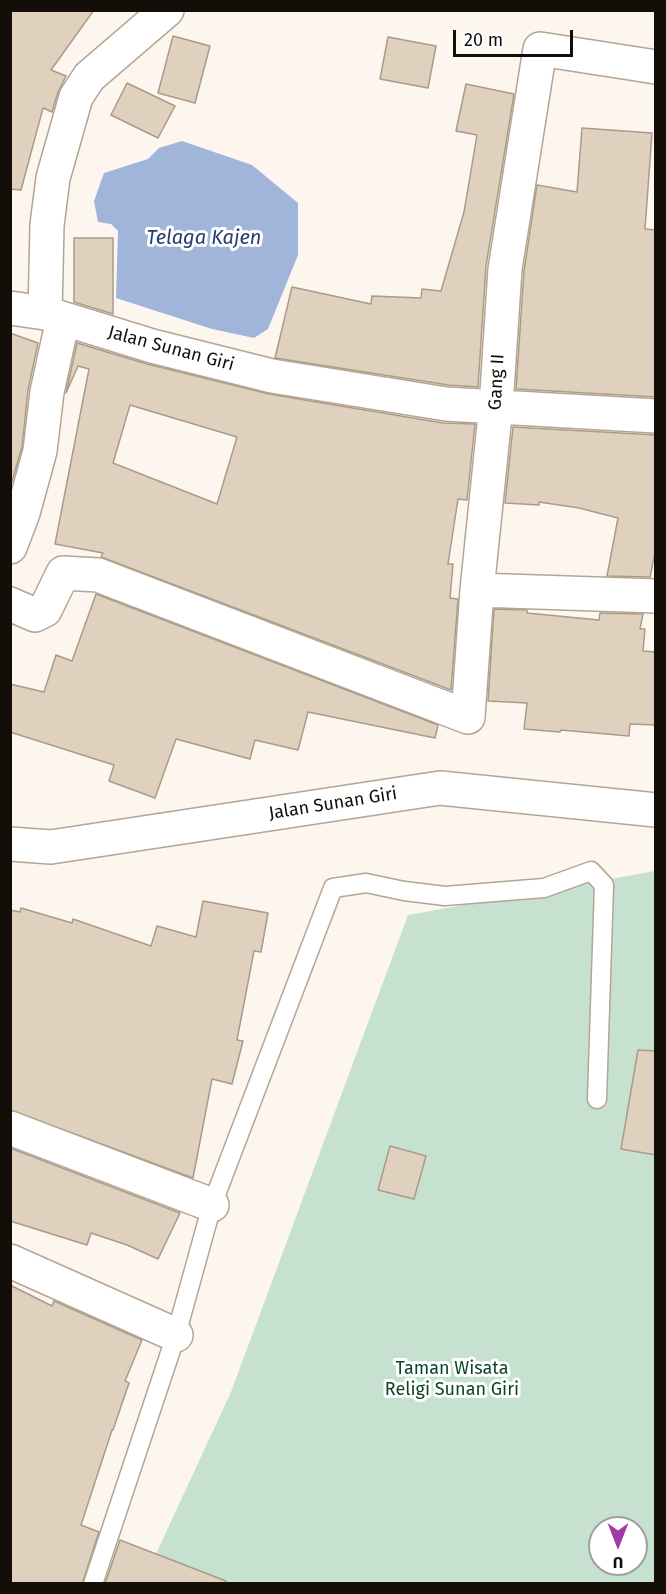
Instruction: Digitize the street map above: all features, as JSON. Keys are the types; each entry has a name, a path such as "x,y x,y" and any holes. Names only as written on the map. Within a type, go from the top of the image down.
{"street":[{"path":"10,547 23,513 40,451 54,316 47,225 53,178 76,97 88,77 167,10"},
{"name":"Gang II","path":"10,604 35,615 45,610 63,573 98,575 468,717 477,590 496,406 505,269 540,49 656,67"},
{"name":"Jalan Sunan Giri","path":"10,308 54,316 152,346 272,376 446,404 656,416"},
{"path":"477,590 656,596"},
{"name":"Jalan Sunan Giri","path":"10,844 51,847 440,788 656,810"},
{"path":"10,1128 212,1205"},
{"path":"10,1261 176,1335"}],"lane":[{"path":"93,1584 176,1335 212,1205 333,888 366,883 404,891 446,896 544,888 591,871 604,885 597,1099"}],"green space":[{"name":"Taman Wisata Religi Sunan Giri","path":"655,871 655,1583 142,1584 231,1392 408,915"}],"water":[{"name":"Telaga Kajen","path":"182,141 252,165 298,203 298,255 268,329 254,338 212,329 116,298 118,231 111,224 98,222 94,201 104,173 148,159 159,148"}],"building":[{"path":"10,10 94,10 51,70 66,76 52,112 43,108 21,190 10,189"},
{"path":"173,36 210,46 195,103 158,93"},
{"path":"388,37 436,46 428,88 380,79"},
{"path":"127,83 175,106 158,138 111,115"},
{"path":"466,84 514,94 486,266 478,387 448,385 275,358 292,287 371,304 372,296 421,298 422,289 441,291 464,212 477,135 456,131"},
{"path":"582,128 652,133 645,229 656,230 656,397 516,389 524,271 537,185 577,192"},
{"path":"74,238 113,238 113,314 74,302"},
{"path":"10,333 38,343 28,390 22,447 10,488"},
{"path":"77,343 147,364 269,394 443,423 475,424 467,500 458,499 448,564 453,564 450,598 458,599 451,690 101,557 103,553 55,544 89,369 78,366 66,393","holes":["130,405 237,437 217,504 113,463"]},
{"path":"513,427 656,435 656,548 650,577 607,576 618,518 579,508 539,502 539,505 505,503"},
{"path":"96,594 438,725 435,738 308,712 298,750 255,740 250,759 176,739 155,798 109,781 114,765 10,732 10,684 44,692 56,655 72,661"},
{"path":"494,609 527,610 527,613 599,620 600,613 643,614 640,629 645,629 643,651 656,652 656,725 630,724 629,736 524,729 527,703 488,701"},
{"path":"203,901 268,913 261,952 254,951 237,1040 243,1041 232,1084 212,1079 193,1178 10,1110 10,910 20,912 21,908 72,923 73,919 151,946 157,926 196,937"},
{"path":"638,1050 656,1051 656,1155 621,1149"},
{"path":"390,1146 426,1156 414,1199 378,1190"},
{"path":"10,1148 180,1213 158,1259 127,1245 91,1233 87,1245 10,1221"},
{"path":"10,1285 52,1306 54,1301 142,1340 125,1381 129,1383 81,1525 99,1532 82,1584 10,1584"},
{"path":"120,1540 226,1581 225,1584 105,1584"}]}
